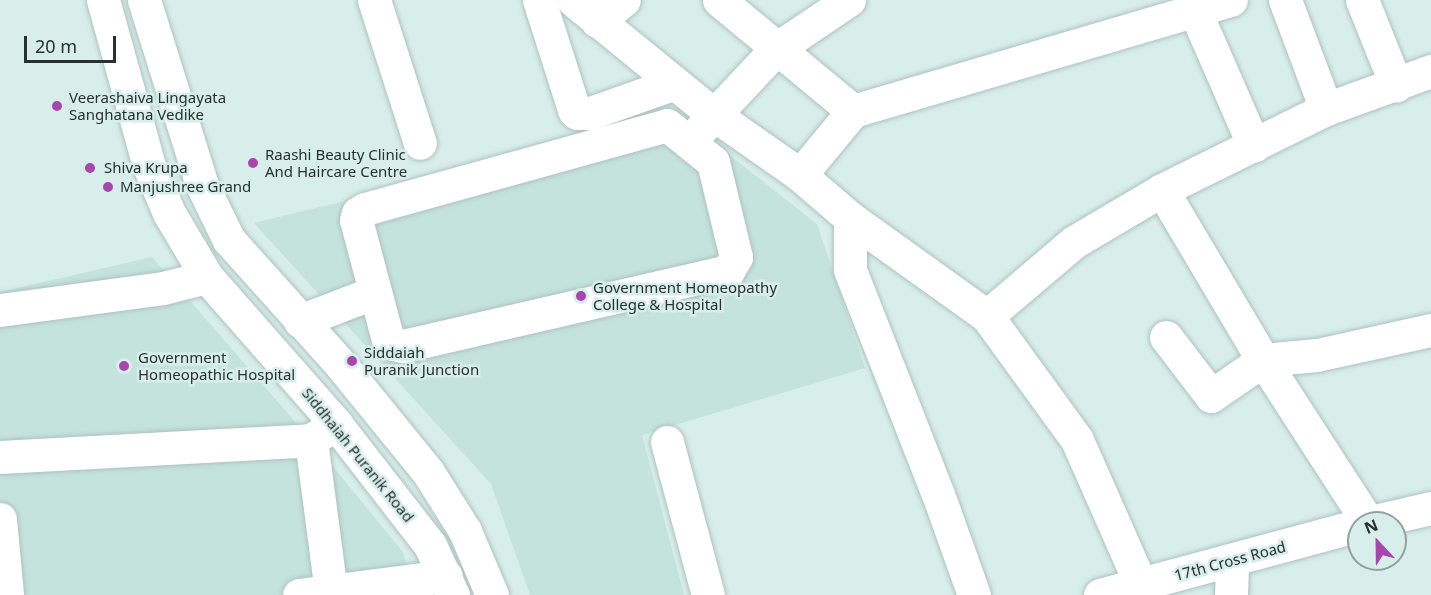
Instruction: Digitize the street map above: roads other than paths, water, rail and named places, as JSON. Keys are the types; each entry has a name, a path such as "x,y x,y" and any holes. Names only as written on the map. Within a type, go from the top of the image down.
{"street":[{"name":"Siddhaiah Puranik Road","path":"103,0 149,166 169,213 207,277 324,432 430,546 450,585"},
{"path":"144,0 202,185 229,240 341,365 428,472 465,531 492,595"},
{"path":"374,0 420,143"},
{"path":"539,0 574,110 577,113 590,114 675,83"},
{"path":"585,10 624,0"},
{"path":"718,0 853,111"},
{"path":"690,144 713,114 776,49 849,0"},
{"path":"800,175 853,111 1231,0"},
{"path":"1285,0 1326,109"},
{"path":"1362,0 1396,85"},
{"path":"585,10 713,114 800,175 850,218 987,316 1077,440 1142,585"},
{"path":"1195,11 1254,146"},
{"path":"987,316 1074,242 1162,190 1326,109 1431,71"},
{"path":"667,125 713,162 736,256 733,265 722,274 403,346 393,344 388,340 375,292 356,220 358,213 364,209 667,125"},
{"path":"1162,190 1263,360 1359,511"},
{"path":"850,218 849,270 938,494 974,595"},
{"path":"0,309 163,288 207,277"},
{"path":"300,321 375,292"},
{"path":"1166,337 1211,396 1263,360 1317,355 1431,330"},
{"path":"0,457 324,432 331,591"},
{"path":"667,442 708,595"},
{"path":"1407,514 1431,508"},
{"path":"0,519 7,595"},
{"name":"17th Cross Road","path":"1100,595 1347,528"},
{"path":"1231,595 1232,560"},
{"path":"299,595 331,591 450,585"}],"place":[{"name":"Veerashaiva Lingayata Sanghatana Vedike","path":"57,106"},
{"name":"Raashi Beauty Clinic And Haircare Centre","path":"253,163"},
{"name":"Shiva Krupa","path":"90,168"},
{"name":"Manjushree Grand","path":"108,187"},
{"name":"Government Homeopathy College & Hospital","path":"581,296"},
{"name":"Siddaiah Puranik Junction","path":"352,361"},
{"name":"Government Homeopathic Hospital","path":"124,366"}]}
